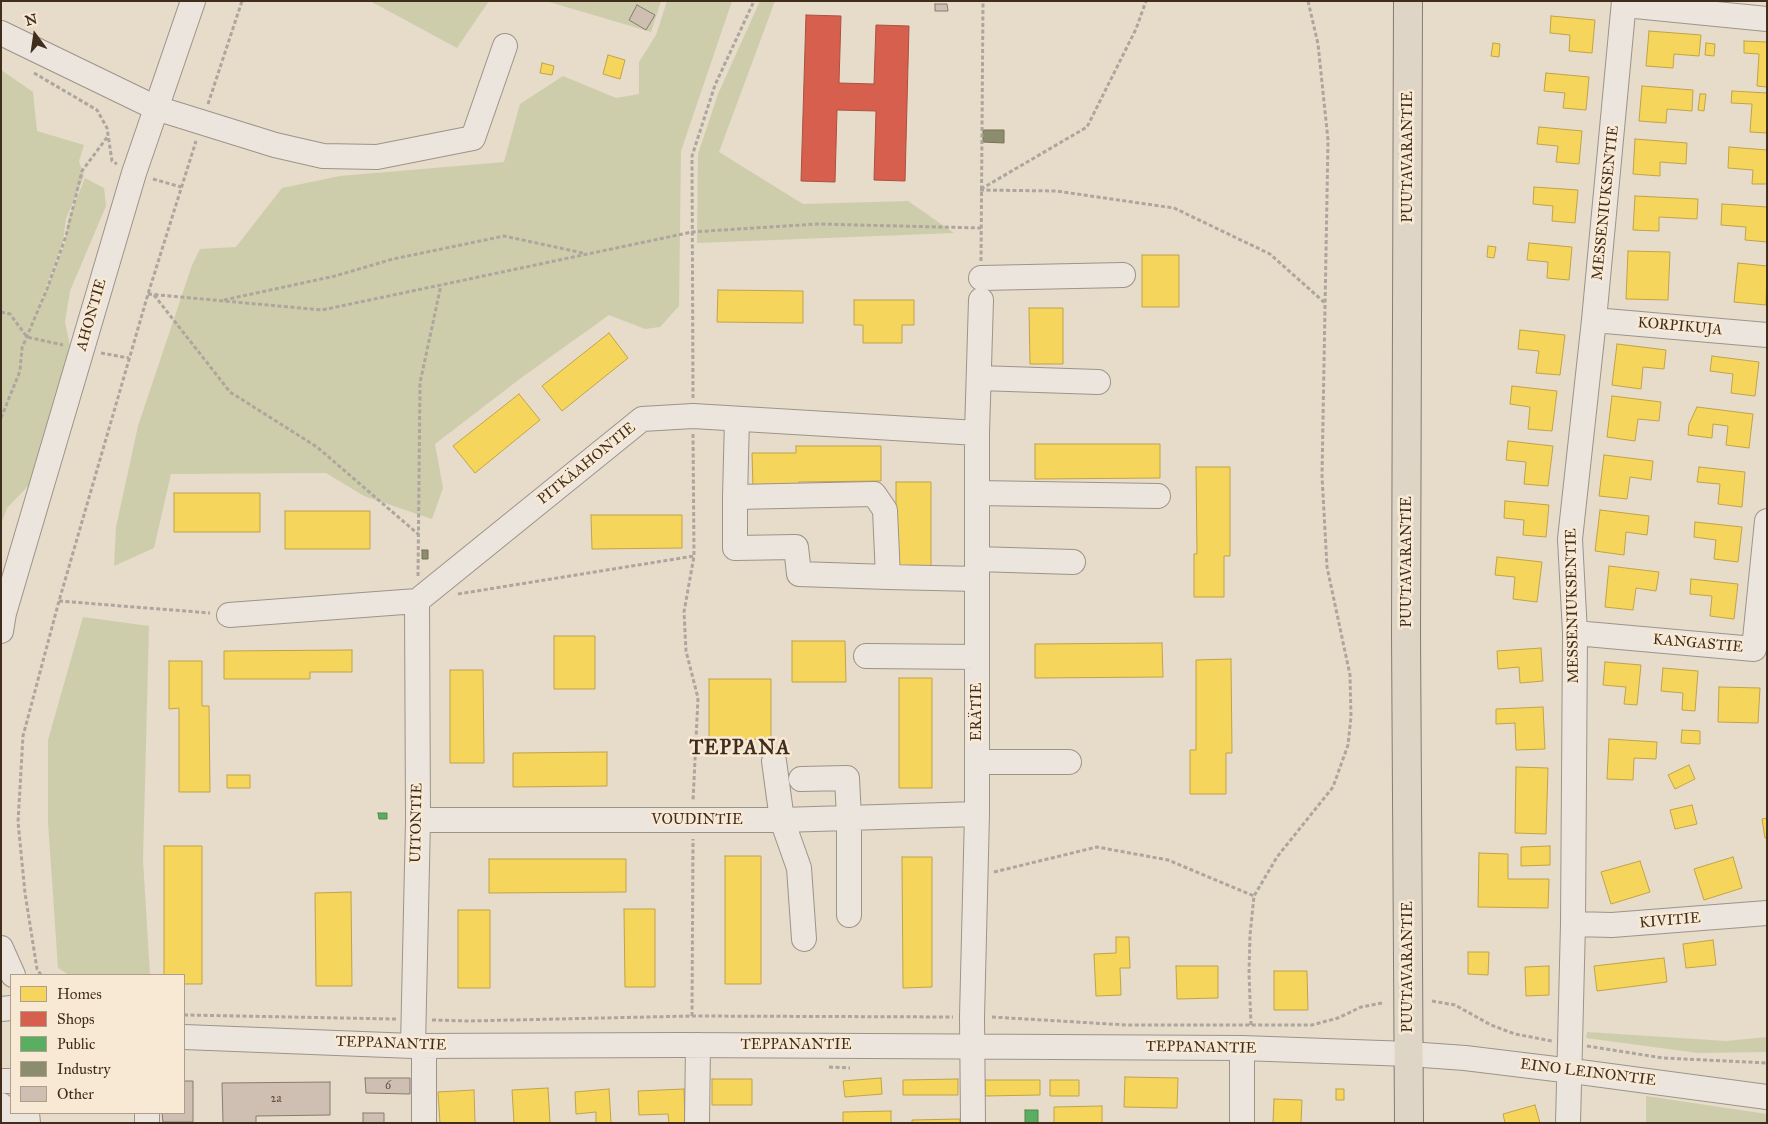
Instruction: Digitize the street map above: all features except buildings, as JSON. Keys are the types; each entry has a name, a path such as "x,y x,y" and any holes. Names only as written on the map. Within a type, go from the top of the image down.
{"main road":[{"name":"PUUTAVARANTIE","path":"1408,1 1406,643 1409,1123"}],"street":[{"name":"AHONTIE","path":"1,631 4,613 117,229 193,1"},
{"path":"1625,3 1767,18"},
{"name":"MESSENIUKSENTIE","path":"1568,1123 1573,924 1575,633 1570,539 1594,320 1625,3"},
{"path":"1,33 156,108 275,145 323,156 377,156 473,138 506,46"},
{"path":"981,289 1123,275"},
{"name":"ERÄTIE","path":"973,1123 972,1017 977,814 977,432 981,289"},
{"name":"KORPIKUJA","path":"1594,320 1767,335"},
{"path":"979,378 1098,382"},
{"name":"PITKÄAHONTIE","path":"417,601 642,419 693,416 977,432"},
{"path":"737,419 735,548 796,547 799,574 888,577 1072,562"},
{"path":"977,492 1158,496"},
{"path":"735,497 874,494 885,510 888,577"},
{"name":"KANGASTIE","path":"1575,633 1754,649 1767,521"},
{"path":"229,615 417,601"},
{"name":"UITONTIE","path":"417,601 418,820 414,1019 419,1046 424,1123"},
{"path":"866,656 977,657"},
{"path":"774,761 782,820 798,868 804,939"},
{"path":"977,762 1069,762"},
{"path":"801,779 847,778 850,818 849,914"},
{"name":"VOUDINTIE","path":"418,820 782,820 977,814"},
{"name":"KIVITIE","path":"1573,924 1612,925 1767,913"},
{"path":"1,948 13,974"},
{"name":"TEPPANANTIE","path":"185,1037 419,1046 698,1045 1242,1048 1409,1054"},
{"path":"697,1123 698,1045"},
{"path":"1242,1048 1242,1123"},
{"name":"EINO LEINONTIE","path":"1409,1054 1465,1058 1569,1070 1767,1097"},
{"path":"1,1105 9,1123"}],"path":[{"path":"40,974 37,969 25,893 18,822 22,736 148,294 242,1"},
{"path":"692,1016 693,819 698,698 686,651 684,612 694,556 692,156 715,85 754,1"},
{"path":"981,289 982,1"},
{"path":"980,190 1087,127 1136,28 1146,1"},
{"path":"1251,1025 1250,955 1254,896 1277,857 1334,787 1348,746 1351,717 1350,675 1327,567 1322,476 1328,140 1318,44 1308,1"},
{"path":"33,72 97,110"},
{"path":"1,418 20,371 22,348 47,289 66,236 82,171 108,136"},
{"path":"980,190 1056,191 1174,208 1270,254 1325,303"},
{"path":"148,294 322,310 692,232 817,224 980,228"},
{"path":"221,301 334,276 393,259 504,236 586,254"},
{"path":"417,601 420,382 441,285"},
{"path":"154,295 230,392 316,447 419,534"},
{"path":"1,312 10,314 27,337"},
{"path":"455,595 694,556"},
{"path":"59,601 229,615"},
{"path":"976,877 1097,847 1168,860 1254,896"},
{"path":"1432,1001 1454,1005 1491,1025 1515,1034 1663,1058 1767,1063"},
{"path":"185,1015 468,1021 692,1016 972,1017 1127,1025 1312,1025 1338,1018 1361,1007 1382,1003"}],"green space":[{"path":"370,1 489,1 457,48"},
{"path":"546,1 661,1 651,32"},
{"path":"667,1 732,1 681,151 679,306 660,327 645,329 609,315 521,378 435,444 443,488 432,519 364,496 326,473 171,474 154,548 114,566 116,527 138,426 192,265 200,249 236,247 282,188 340,176 504,162 520,104 563,76 616,98 639,94 639,62 656,35"},
{"path":"760,1 775,1 719,152 803,204 908,201 954,233 697,243 698,154 718,94"},
{"path":"1,70 33,92 37,131 84,145 79,161 84,176 66,219 63,242 32,324 65,243 68,220 85,178 104,188 106,206 70,291 65,322 70,346 29,485 7,508 1,524"},
{"path":"83,617 149,626 143,860 150,974 67,974 58,968 48,822 48,740"},
{"path":"1587,1032 1726,1041 1767,1037 1767,1052 1698,1053 1586,1038"},
{"path":"1646,1096 1767,1114 1767,1123 1646,1123"}],"district":[{"name":"TEPPANA","path":"740,749"}]}
